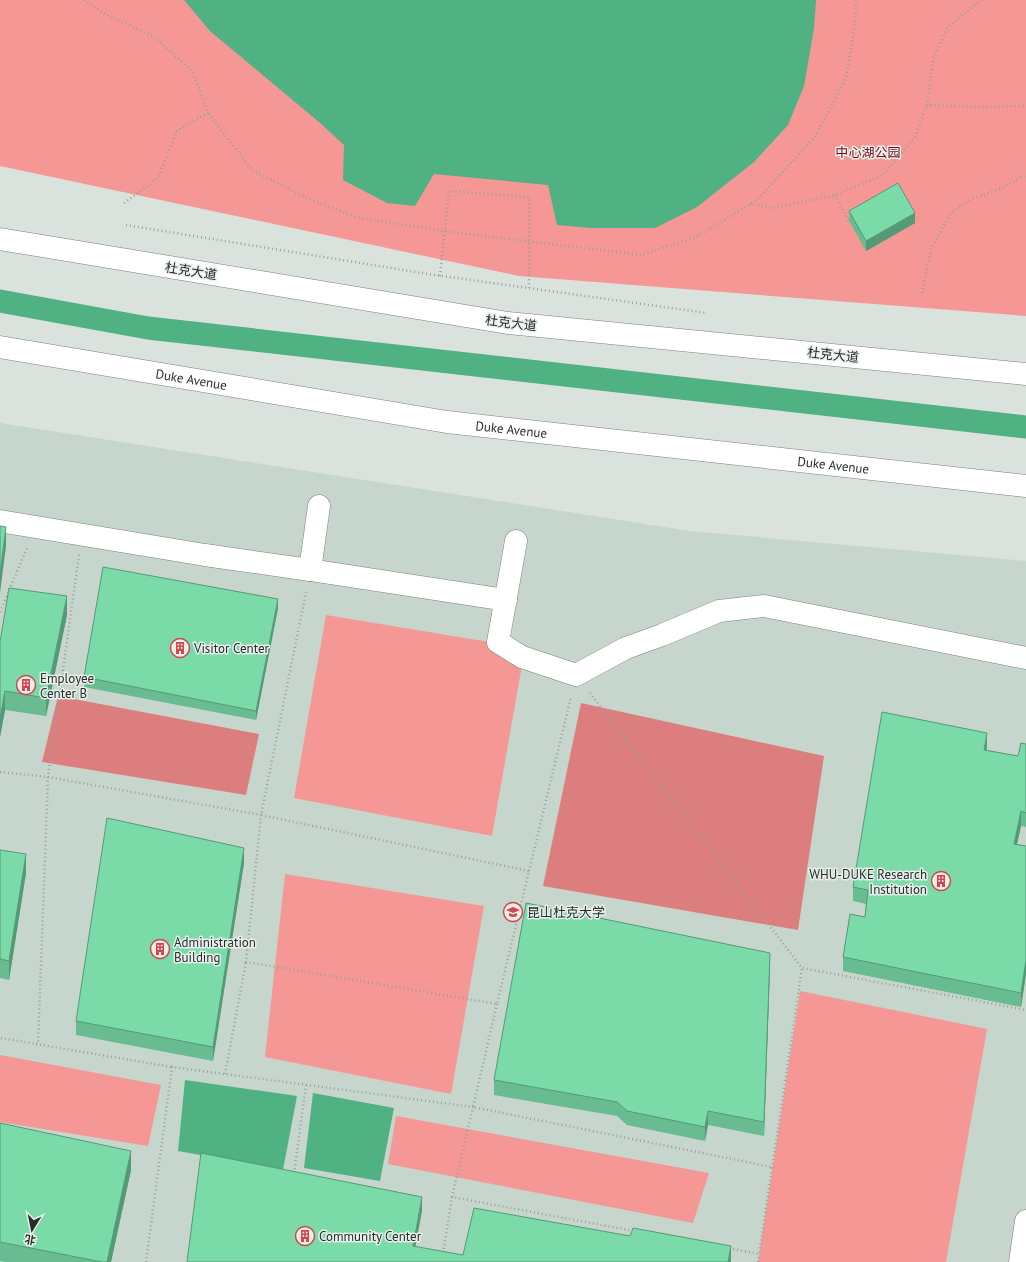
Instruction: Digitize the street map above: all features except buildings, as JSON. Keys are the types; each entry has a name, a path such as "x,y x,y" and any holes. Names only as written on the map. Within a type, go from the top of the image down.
{"main road":[{"name":"杜克大道","path":"0,239 508,323 1026,374"},
{"name":"Duke Avenue","path":"0,347 446,422 1026,486"},
{"path":"310,570 319,506"},
{"path":"0,521 506,600"},
{"path":"516,541 498,642 522,657 576,675 626,648 662,635 719,611 764,606 1026,658"},
{"path":"1020,1262 1026,1221"}],"path":[{"path":"84,0 105,14 154,38 192,71 208,113 252,170 309,199 355,217 444,231 641,255 696,237 757,200 814,138 846,79 855,22 856,0"},
{"path":"750,204 773,208 835,195 883,175 915,137 927,105 932,58 948,27 981,0"},
{"path":"927,105 981,108 1026,106"},
{"path":"124,203 158,178 177,131 208,113"},
{"path":"922,293 931,249 951,213 974,198 1002,188 1026,175"},
{"path":"440,276 449,191 529,197 529,288"},
{"path":"835,195 849,221 855,218"},
{"path":"126,225 440,276 707,313"},
{"path":"0,612 36,527"},
{"path":"38,1044 48,777 82,534"},
{"path":"225,1074 246,962 261,815 310,570"},
{"path":"442,1255 452,1197 576,675"},
{"path":"576,675 802,968 1026,1010"},
{"path":"0,772 48,777 261,815 529,871"},
{"path":"246,962 497,1004"},
{"path":"758,1262 802,968"},
{"path":"0,1038 172,1067 473,1107 772,1167"},
{"path":"146,1262 172,1067"},
{"path":"294,1178 306,1085"},
{"path":"452,1197 636,1231"},
{"path":"721,1247 759,1254"}],"shaded area":[{"path":"184,0 816,0 814,28 804,86 788,125 754,162 697,207 655,228 591,228 557,225 548,185 434,174 415,206 387,203 343,180 344,145 319,122 210,31"},
{"name":"昆山杜克大学","path":"0,423 690,531 1026,561 1026,1262 0,1262"},
{"path":"58,696 259,734 246,795 42,762"},
{"path":"581,703 824,756 798,930 543,886"},
{"path":"185,1080 297,1096 283,1170 178,1151"},
{"path":"313,1093 394,1108 380,1181 304,1168"}],"green space":[{"name":"中心湖公园","path":"0,0 1026,0 1026,316 519,276 0,166"},
{"path":"326,615 525,648 492,836 294,798"},
{"path":"285,874 484,906 451,1094 265,1057"},
{"path":"800,991 987,1029 946,1262 758,1262"},
{"path":"0,1055 161,1085 148,1146 0,1122"},
{"path":"396,1116 709,1173 693,1223 388,1164"}],"waterway":[{"path":"0,301 148,328 1026,427"}],"place":[{"name":"Visitor Center","path":"180,648"},
{"name":"Employee Center B","path":"26,685"},
{"name":"WHU-DUKE Research Institution","path":"941,881"},
{"name":"昆山杜克大学","path":"513,912"},
{"name":"Administration Building","path":"160,949"},
{"name":"Community Center","path":"305,1236"}]}
